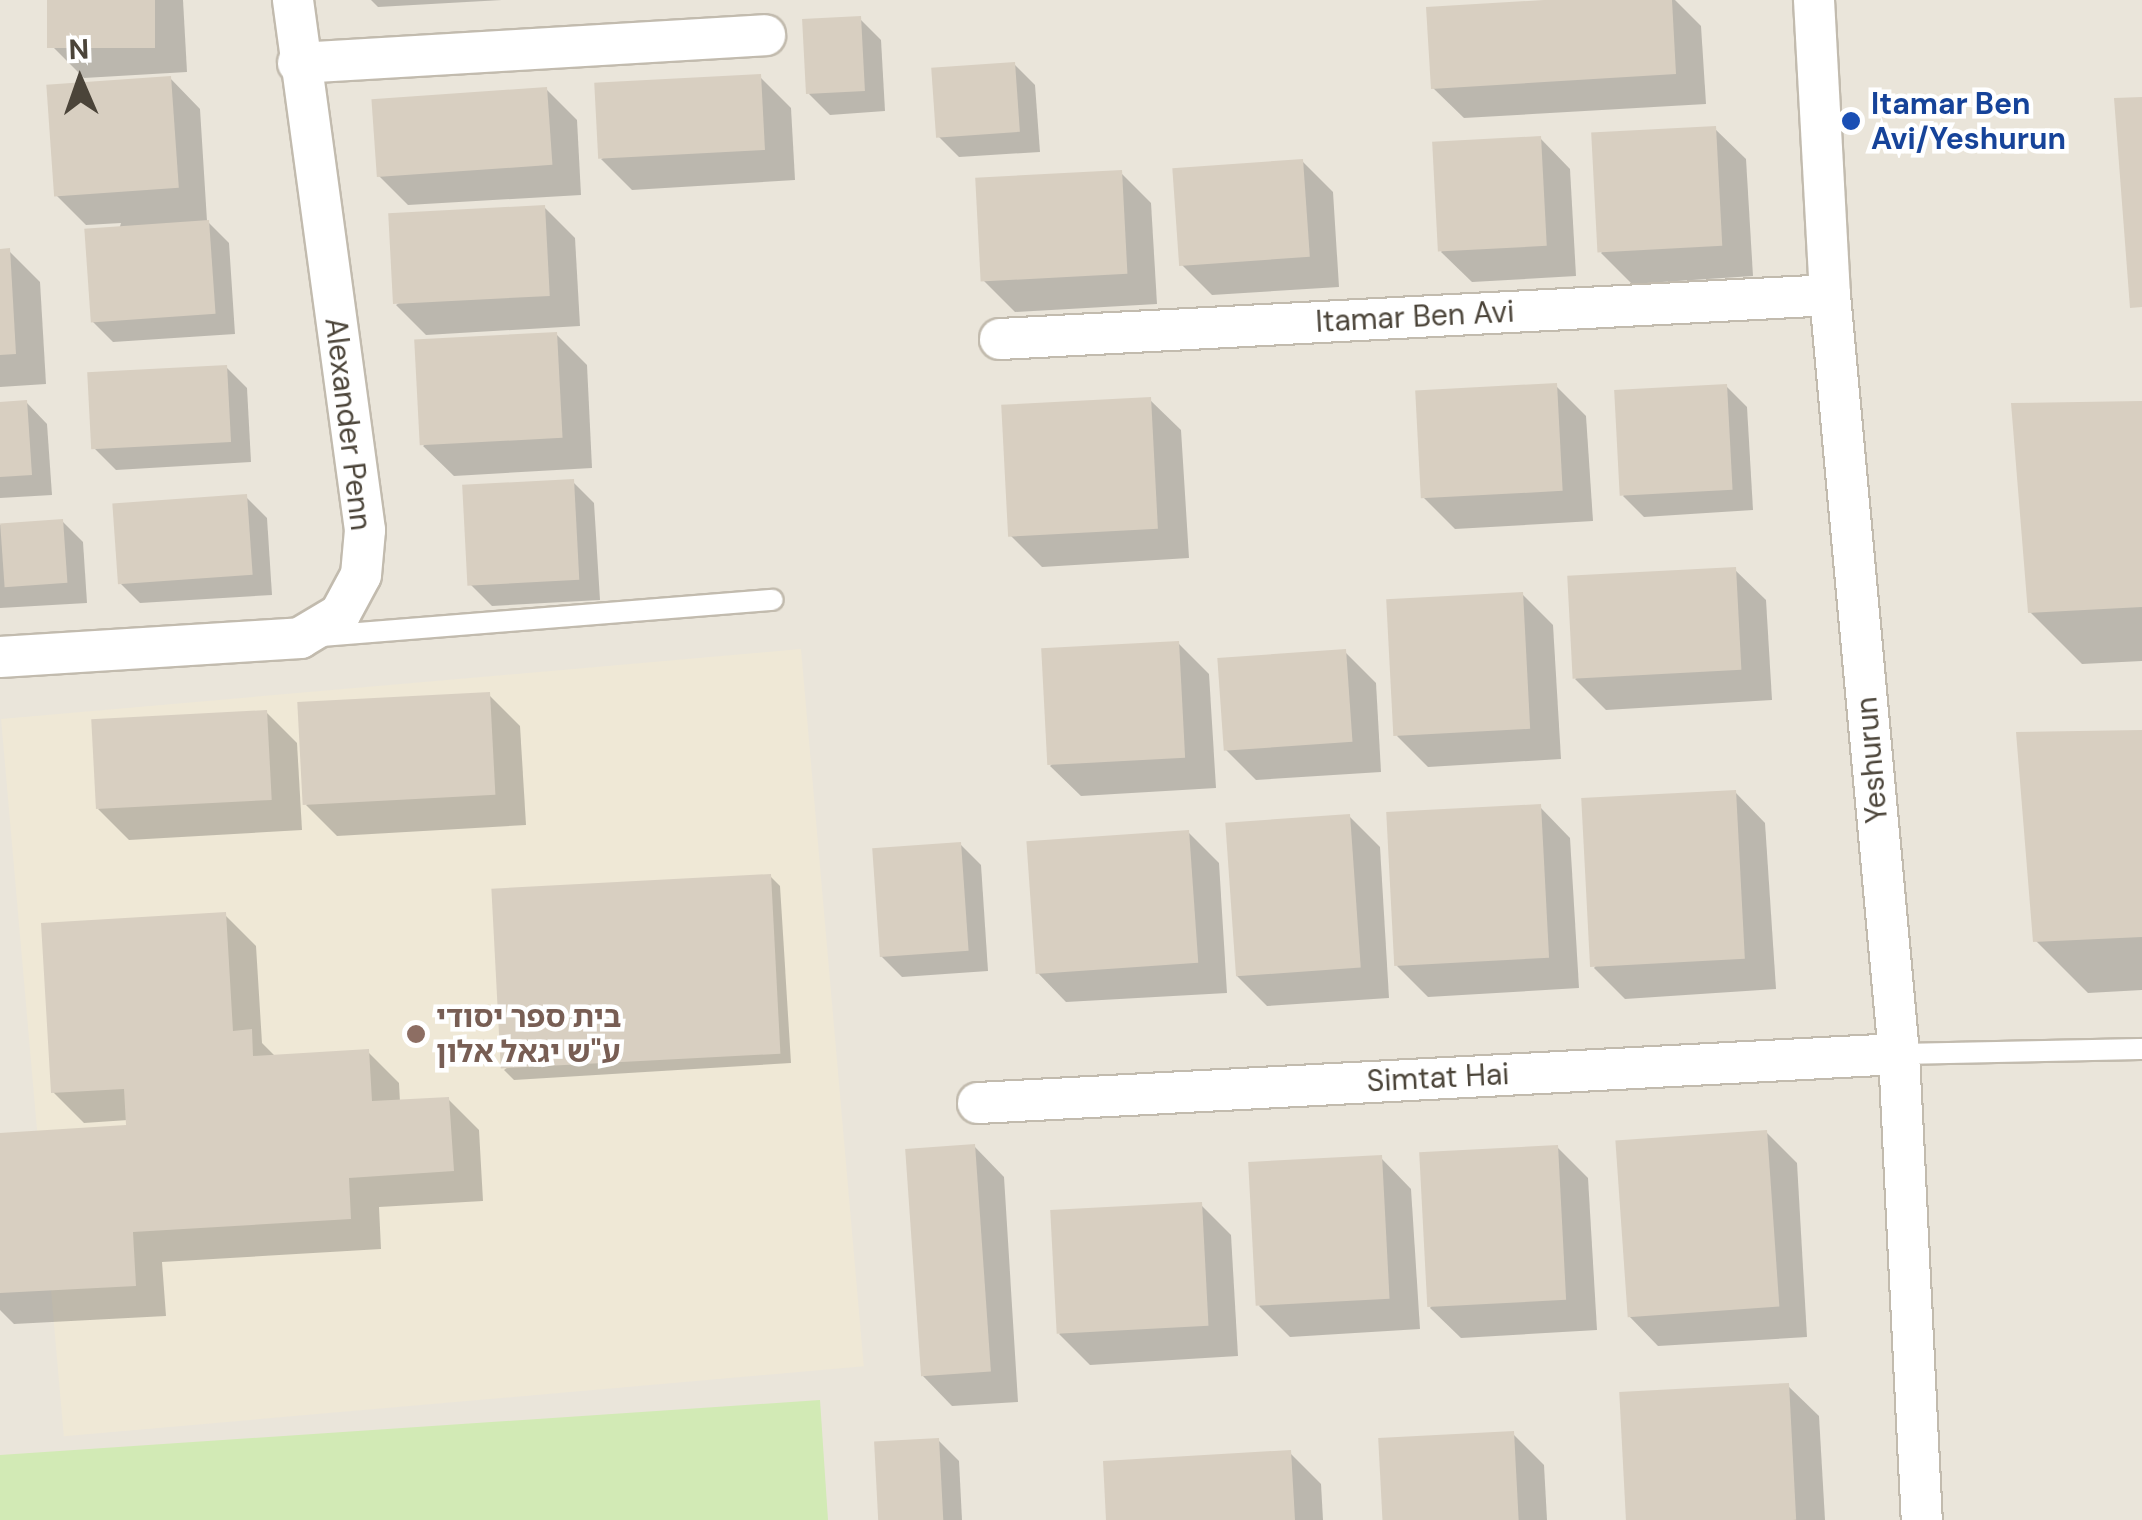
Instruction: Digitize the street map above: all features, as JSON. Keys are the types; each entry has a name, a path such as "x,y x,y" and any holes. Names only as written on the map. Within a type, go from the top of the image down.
{"street":[{"name":"Alexander Penn","path":"0,657 300,638 340,614 361,576 365,530 292,0"},
{"name":"Yeshurun","path":"1814,0 1830,295 1899,1054 1922,1520"},
{"path":"298,63 764,35"},
{"name":"Itamar Ben Avi","path":"1000,339 1830,295"},
{"name":"Simtat Hai","path":"978,1103 1899,1054"}],"lane":[{"path":"300,638 773,600"},
{"path":"1899,1054 2142,1049"}],"shaded area":[{"path":"0,0 2142,0 2142,1520 0,1520"},
{"name":"בית ספר יסודי ע\"ש יגאל אלון","path":"801,649 864,1366 64,1436 1,719"}],"green space":[{"path":"820,1400 828,1520 0,1520 0,1455"}],"building":[{"path":"47,0 155,0 155,48 47,48"},
{"path":"1544,0 1672,0 1676,74 1431,89 1426,7"},
{"path":"861,16 865,91 806,94 802,19"},
{"path":"1015,62 1020,132 936,138 931,68"},
{"path":"761,74 765,150 598,159 594,83"},
{"path":"171,76 179,188 54,196 46,85"},
{"path":"547,87 552,165 377,177 371,99"},
{"path":"2142,97 2142,307 2130,308 2114,98"},
{"path":"1716,126 1722,246 1597,252 1591,133"},
{"path":"1541,136 1547,246 1438,252 1432,142"},
{"path":"1303,159 1310,257 1179,266 1172,168"},
{"path":"1122,170 1127,274 981,282 975,178"},
{"path":"545,205 550,296 393,304 388,213"},
{"path":"209,220 216,314 91,322 84,229"},
{"path":"10,248 16,354 0,355 0,249"},
{"path":"557,332 563,438 420,445 414,339"},
{"path":"227,365 231,442 91,449 87,372"},
{"path":"1557,383 1563,491 1421,498 1415,390"},
{"path":"1727,384 1733,490 1620,496 1614,390"},
{"path":"1151,397 1158,529 1008,537 1001,405"},
{"path":"27,400 32,475 0,477 0,402"},
{"path":"2142,401 2142,607 2028,613 2011,403"},
{"path":"574,479 579,580 467,586 462,485"},
{"path":"247,494 253,575 118,584 112,503"},
{"path":"63,519 67,583 5,587 0,523"},
{"path":"1736,567 1741,670 1573,679 1567,576"},
{"path":"1523,592 1530,729 1393,736 1386,599"},
{"path":"1179,641 1185,758 1047,765 1041,648"},
{"path":"1346,649 1352,742 1224,751 1217,658"},
{"path":"490,692 495,795 303,805 297,702"},
{"path":"267,710 272,800 96,809 91,719"},
{"path":"2142,730 2142,937 2033,942 2016,732"},
{"path":"1736,790 1745,959 1590,967 1581,798"},
{"path":"1541,804 1549,958 1394,966 1386,812"},
{"path":"1350,814 1361,968 1236,976 1225,823"},
{"path":"1189,830 1198,963 1036,974 1026,841"},
{"path":"961,842 969,951 880,957 872,848"},
{"path":"771,874 780,1054 501,1068 491,889"},
{"path":"226,912 233,1031 252,1029 253,1056 369,1049 372,1101 449,1097 454,1171 349,1178 351,1219 133,1232 136,1286 0,1293 0,1133 126,1125 124,1089 51,1093 41,923"},
{"path":"1767,1130 1779,1307 1628,1317 1615,1141"},
{"path":"975,1144 991,1371 921,1376 905,1149"},
{"path":"1558,1145 1566,1300 1427,1307 1419,1152"},
{"path":"1382,1155 1390,1299 1256,1306 1248,1162"},
{"path":"1202,1202 1208,1326 1057,1334 1050,1210"},
{"path":"1789,1383 1796,1520 1626,1520 1619,1392"},
{"path":"1514,1431 1519,1520 1382,1520 1378,1438"},
{"path":"939,1438 943,1520 878,1520 874,1441"},
{"path":"1291,1450 1295,1520 1106,1520 1103,1461"}],"place":[{"name":"Itamar Ben Avi/Yeshurun","path":"1851,121"},
{"name":"בית ספר יסודי ע\"ש יגאל אלון","path":"416,1034"}]}
